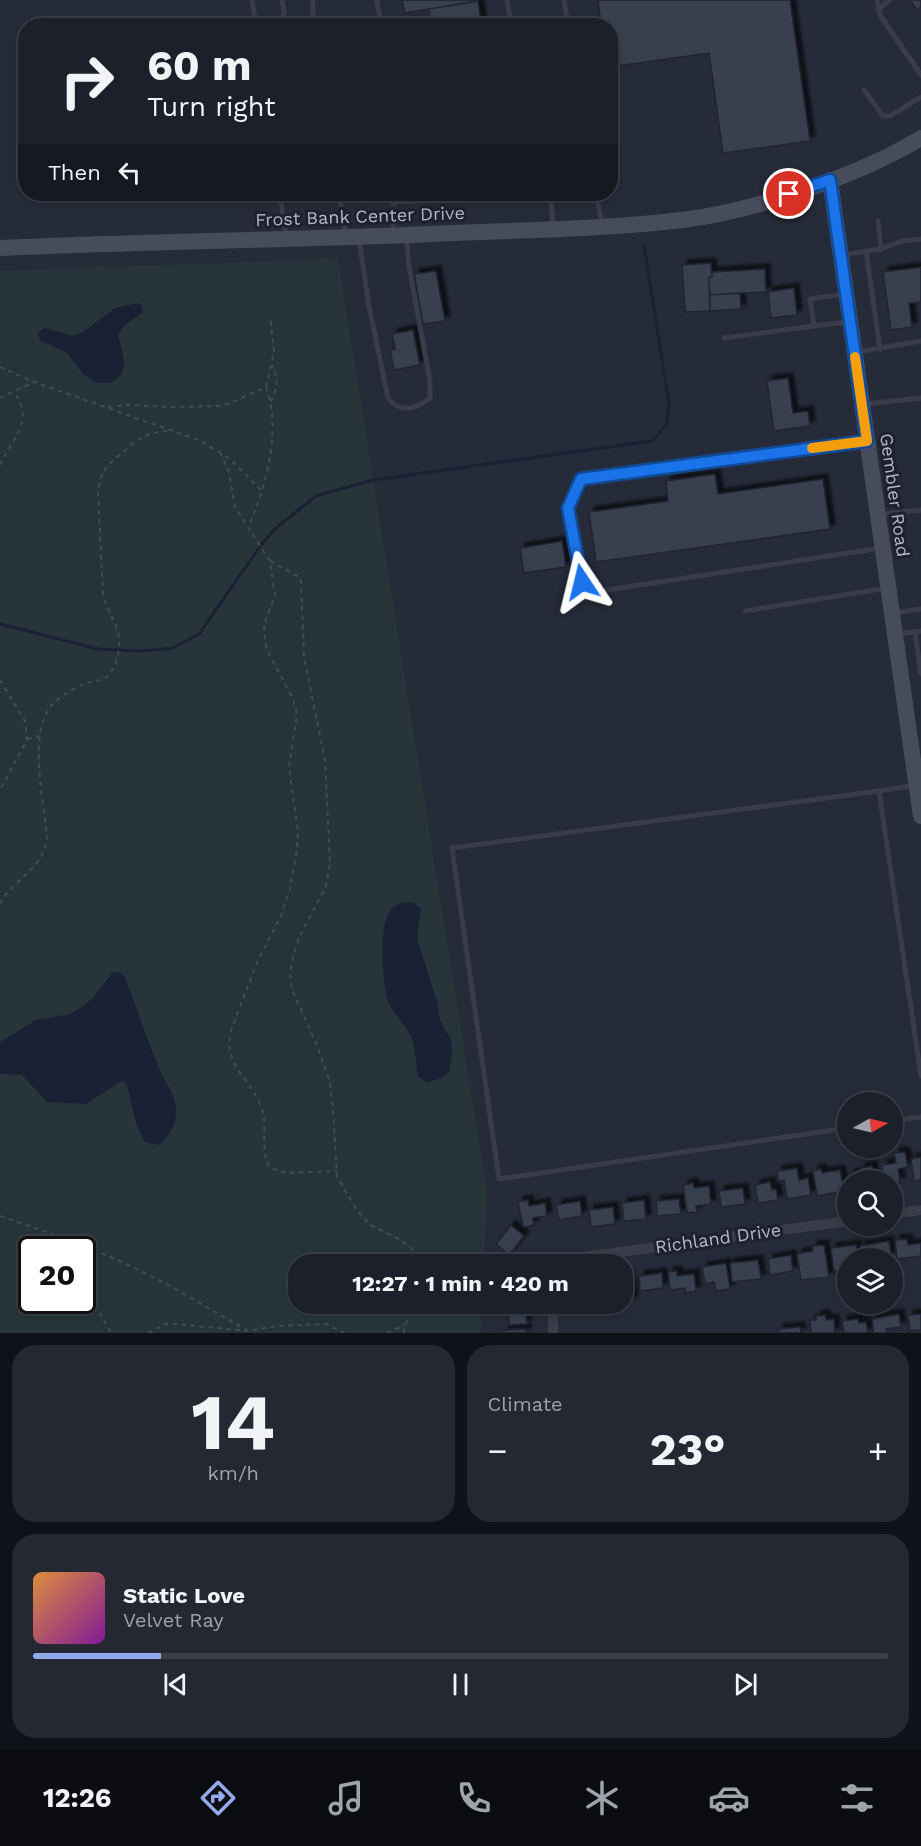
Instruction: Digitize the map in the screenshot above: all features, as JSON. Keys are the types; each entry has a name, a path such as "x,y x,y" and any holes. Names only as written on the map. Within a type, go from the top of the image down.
{"main road":[{"name":"Frost Bank Center Drive","path":"0,248 135,241 352,238 553,229 684,220 761,203 830,180 919,144"},
{"name":"Gembler Road","path":"830,180 895,635 915,731 916,785 921,816"}],"street":[{"path":"903,1212 921,1210"},
{"name":"Richland Drive","path":"617,1254 837,1223"},
{"path":"553,1333 554,1314"}],"lane":[{"path":"252,0 255,18"},
{"path":"282,0 283,18"},
{"path":"313,0 313,18"},
{"path":"377,0 380,18"},
{"path":"507,0 510,18"},
{"path":"564,0 567,18"},
{"path":"877,0 880,15 921,75"},
{"path":"878,9 890,0"},
{"path":"864,90 883,116 890,116 921,97"},
{"path":"281,201 286,238"},
{"path":"341,201 369,306 388,398 394,405 407,409 418,407 430,398 430,381 411,277 393,205 396,202 415,201"},
{"path":"551,201 553,229"},
{"path":"597,201 602,226"},
{"path":"878,221 882,249"},
{"path":"841,256 882,249 902,241 921,239"},
{"path":"866,251 880,349"},
{"path":"814,326 810,299 846,294"},
{"path":"724,338 850,321"},
{"path":"855,353 921,341"},
{"path":"862,404 921,398"},
{"path":"867,441 581,479 568,508 582,582 594,592 883,548"},
{"path":"878,514 921,510"},
{"path":"745,611 888,588"},
{"path":"892,613 921,609"},
{"path":"895,635 918,631 921,674"},
{"path":"837,1130 499,1179 452,848 916,785"},
{"path":"879,791 921,1076"},
{"path":"903,1119 921,1117"}],"path":[{"path":"248,528 262,492 272,435 271,402 266,387 272,365 274,340 270,316"},
{"path":"271,402 276,392 277,382 272,365"},
{"path":"0,367 34,382 108,407 167,431 185,435 230,459 262,492"},
{"path":"0,398 34,382"},
{"path":"108,407 127,405 219,406 266,387"},
{"path":"0,465 23,422 22,406 14,391"},
{"path":"0,904 14,884 36,866 45,851 47,838 39,736 48,709 62,697 86,684 105,678 114,667 117,656 119,640 104,603 103,594 99,480 108,463 135,441 148,433 167,431"},
{"path":"220,452 229,472 235,507 253,537 270,561 299,577 301,582 304,657 325,760 330,848 329,875 326,886 295,947 290,975 297,1003 328,1076 333,1109 337,1177 369,1225 405,1244 415,1254"},
{"path":"270,561 275,595 263,633 267,650 288,688 297,714 289,768 297,819 297,849 290,889 281,916 258,960 230,1033 229,1050 235,1069 257,1098 263,1112 264,1154 270,1168 286,1173 337,1171"},
{"path":"0,680 25,721 27,739 26,746 0,790"},
{"path":"27,739 39,736"},
{"path":"0,1216 59,1236"},
{"path":"96,1251 165,1283 248,1330"},
{"path":"96,1305 111,1333"},
{"path":"404,1333 405,1325 411,1314"},
{"path":"148,1333 168,1323 238,1331 276,1326 326,1324 344,1333"},
{"path":"387,1333 405,1325"}],"shaded area":[{"path":"338,259 487,1192 484,1254 288,1254 288,1314 482,1314 481,1333 0,1333 0,271"}],"water":[{"path":"138,303 143,312 124,326 118,335 125,365 120,376 111,383 97,383 84,375 67,353 40,340 38,333 44,328 73,336 83,332 115,308"},
{"path":"404,902 414,903 421,908 417,939 437,1001 440,1020 451,1040 452,1055 449,1072 427,1083 418,1076 412,1039 389,1004 385,985 383,943 386,920 392,908"},
{"path":"113,972 120,972 125,977 158,1066 175,1103 174,1125 166,1138 158,1145 145,1142 141,1135 126,1083 122,1081 86,1104 47,1102 22,1075 0,1074 0,1042 36,1020 70,1014 83,1006 92,999"}],"building":[{"path":"402,0 478,0 478,1 405,13"},
{"path":"598,0 790,0 810,141 723,153 709,53 618,66 618,18 600,18"},
{"path":"910,0 921,0 921,7 917,10"},
{"path":"478,1 481,18 431,18 429,9"},
{"path":"711,263 710,311 685,312 682,265"},
{"path":"921,267 921,302 909,303 912,327 891,330 883,272"},
{"path":"765,269 766,292 710,295 709,277 712,277 712,272"},
{"path":"436,271 445,321 423,324 414,274"},
{"path":"794,288 797,315 771,318 768,292"},
{"path":"740,293 741,309 710,311 710,295"},
{"path":"413,330 420,365 394,370 390,350 395,349 392,334"},
{"path":"788,378 793,413 808,411 810,426 774,431 767,381"},
{"path":"715,474 718,494 823,479 830,529 596,562 589,512 668,501 666,481"},
{"path":"562,541 566,567 524,573 520,548"},
{"path":"903,1152 905,1152 908,1167 898,1170 883,1170 882,1165 896,1163 895,1158 903,1158"},
{"path":"921,1157 921,1180 914,1181 911,1159"},
{"path":"872,1166 873,1170 860,1170 860,1168"},
{"path":"797,1168 799,1180 808,1178 811,1195 787,1199 784,1180 778,1181 777,1171"},
{"path":"821,1169 822,1173 837,1170 837,1192 817,1196 813,1171"},
{"path":"770,1182 772,1190 776,1189 778,1200 758,1203 755,1185"},
{"path":"693,1183 694,1188 709,1186 711,1204 696,1206 697,1212 687,1213 683,1185"},
{"path":"743,1188 745,1204 721,1207 719,1191"},
{"path":"679,1199 681,1214 657,1216 656,1201"},
{"path":"528,1200 529,1206 545,1203 547,1216 533,1218 534,1225 523,1227 518,1202"},
{"path":"644,1200 646,1219 624,1221 622,1203"},
{"path":"580,1201 582,1216 559,1220 556,1205"},
{"path":"613,1207 615,1224 591,1227 589,1210"},
{"path":"511,1225 524,1236 510,1254 496,1244"},
{"path":"907,1239 908,1245 921,1243 921,1256 903,1258 903,1248 896,1248 895,1240"},
{"path":"889,1241 890,1248 860,1248 860,1246"},
{"path":"824,1245 829,1277 801,1280 797,1254 813,1251 812,1246"},
{"path":"856,1245 856,1248 837,1248 837,1271 834,1271 831,1248"},
{"path":"791,1255 793,1271 770,1275 768,1259"},
{"path":"758,1260 761,1279 732,1282 730,1263"},
{"path":"726,1263 730,1289 716,1291 714,1282 705,1284 702,1267"},
{"path":"677,1271 677,1276 694,1274 696,1291 685,1293 685,1288 670,1290 668,1272"},
{"path":"662,1273 663,1288 640,1291 639,1276"},
{"path":"508,1314 526,1314 527,1324 509,1325"},
{"path":"899,1314 901,1327 886,1329 887,1333 874,1333 872,1319"},
{"path":"921,1314 921,1330 910,1331 908,1315"},
{"path":"825,1315 826,1320 834,1319 835,1333 811,1333 810,1320 816,1320 816,1316"},
{"path":"858,1319 859,1323 866,1322 868,1333 844,1333 842,1321"},
{"path":"800,1327 801,1333 779,1333 778,1329"},
{"path":"526,1329 526,1333 504,1333 504,1330"}],"waterway":[{"path":"0,624 98,649 140,651 173,648 199,634 261,545 276,528 316,496 373,480 652,441 667,424 669,404 644,245"}],"slow traffic":[{"path":"812,448 867,441 855,357"}],"route":[{"path":"582,582 568,508 581,479 867,441 830,180 789,194"}]}
